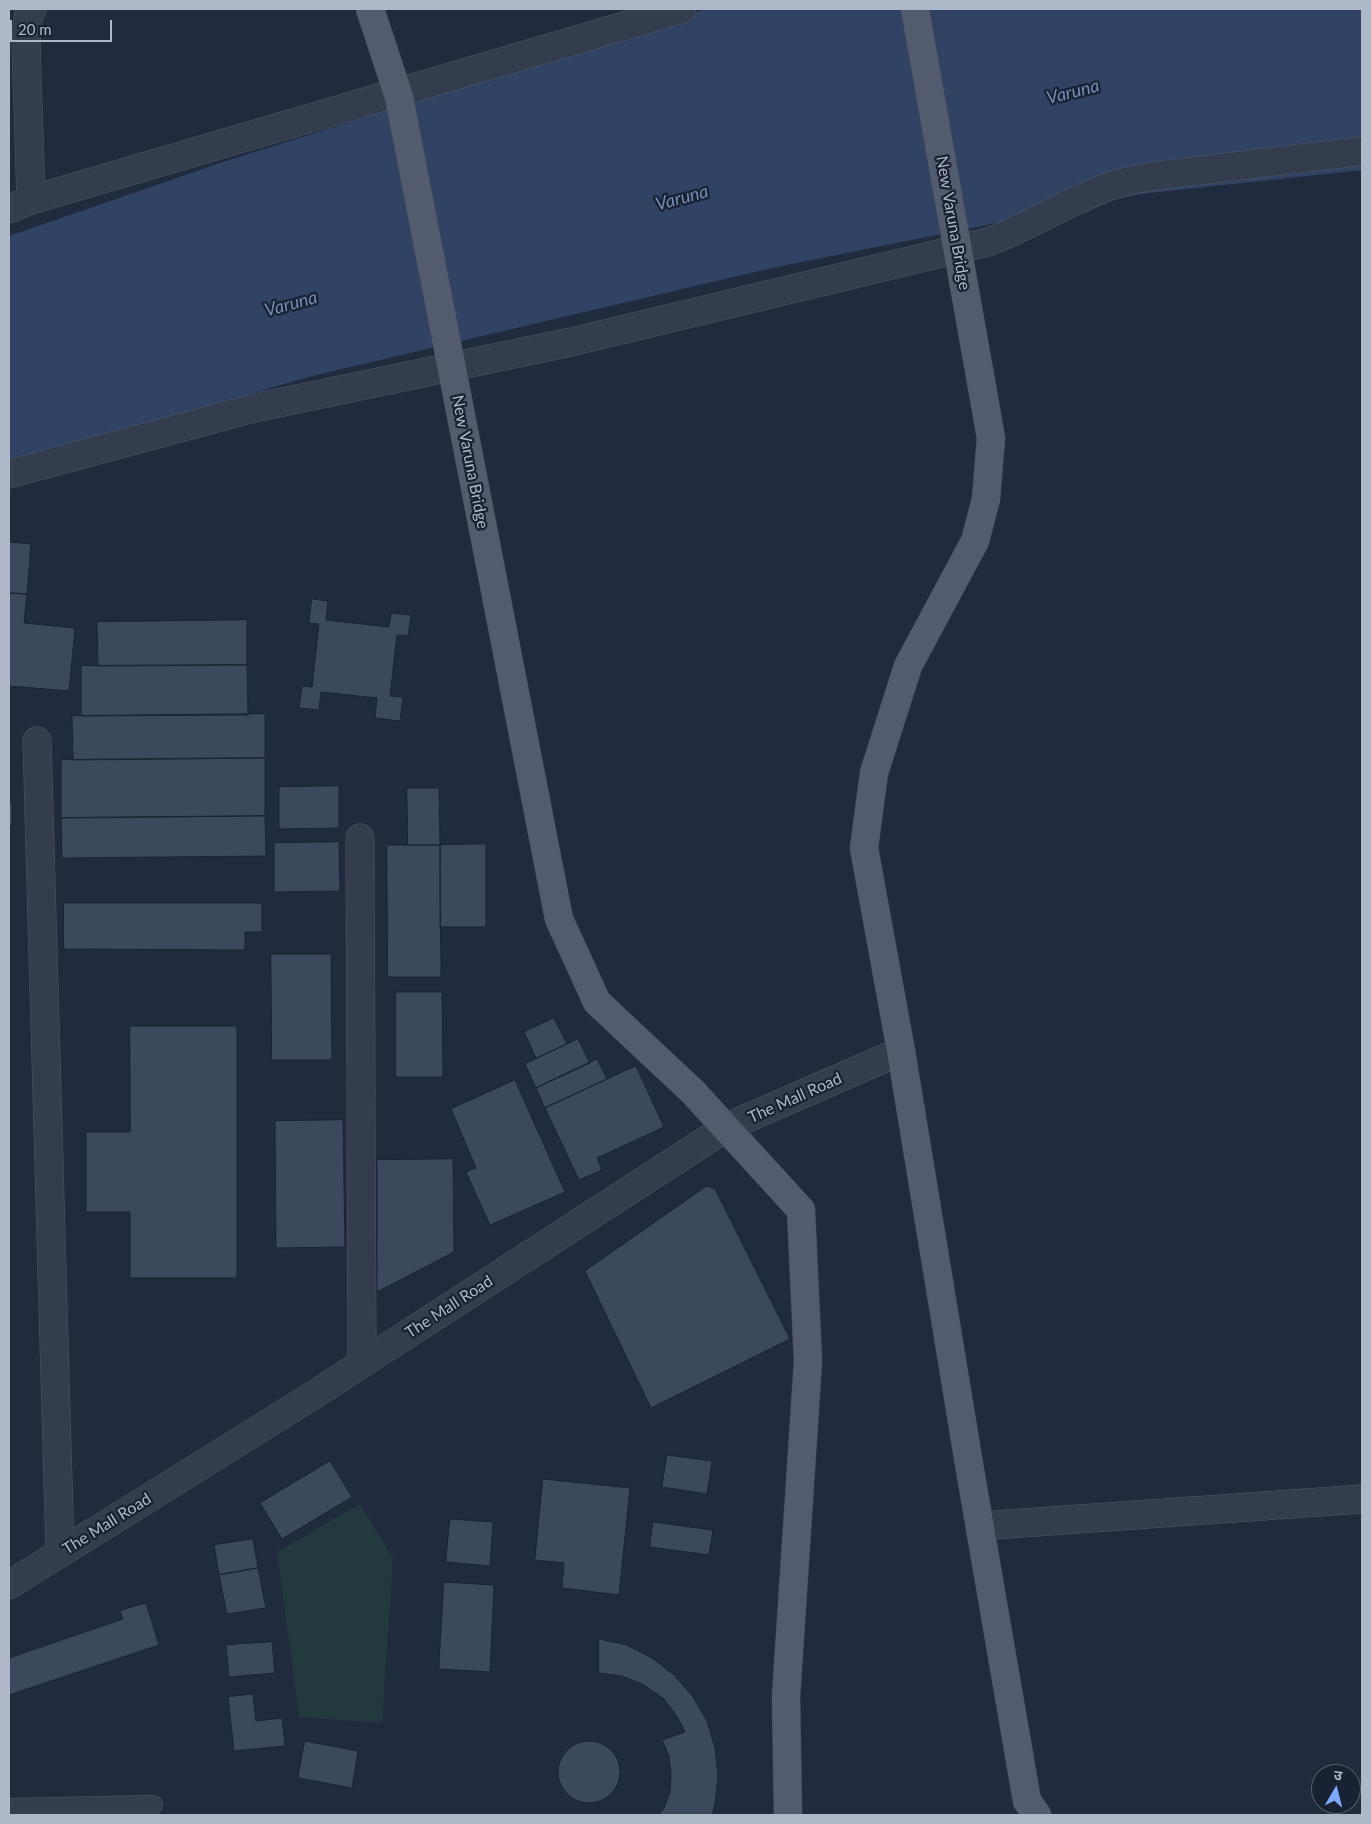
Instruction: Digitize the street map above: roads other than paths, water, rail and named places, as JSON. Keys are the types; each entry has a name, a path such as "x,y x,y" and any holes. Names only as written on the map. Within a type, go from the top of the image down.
{"main road":[{"name":"New Varuna Bridge","path":"370,9 399,97 558,919 597,1002 693,1092 801,1210 808,1361 786,1697 788,1815"},
{"name":"New Varuna Bridge","path":"915,9 991,438 986,499 975,541 908,666 874,773 864,848 901,1051 1027,1801 1037,1815"}],"street":[{"path":"28,12 20,204 682,9"},
{"path":"9,474 254,408 571,342 988,242 1028,226 1087,196 1129,180 1362,151"},
{"path":"37,741 60,1553"},
{"path":"360,838 362,1363"},
{"name":"The Mall Road","path":"9,1585 362,1363 727,1127 901,1051"},
{"path":"980,1526 1362,1499"}],"lane":[{"path":"9,1808 153,1805"}],"water":[{"name":"Varuna","path":"706,9 1362,9 1362,170 1141,194 772,268 312,376 9,464 9,236 220,163"}]}
